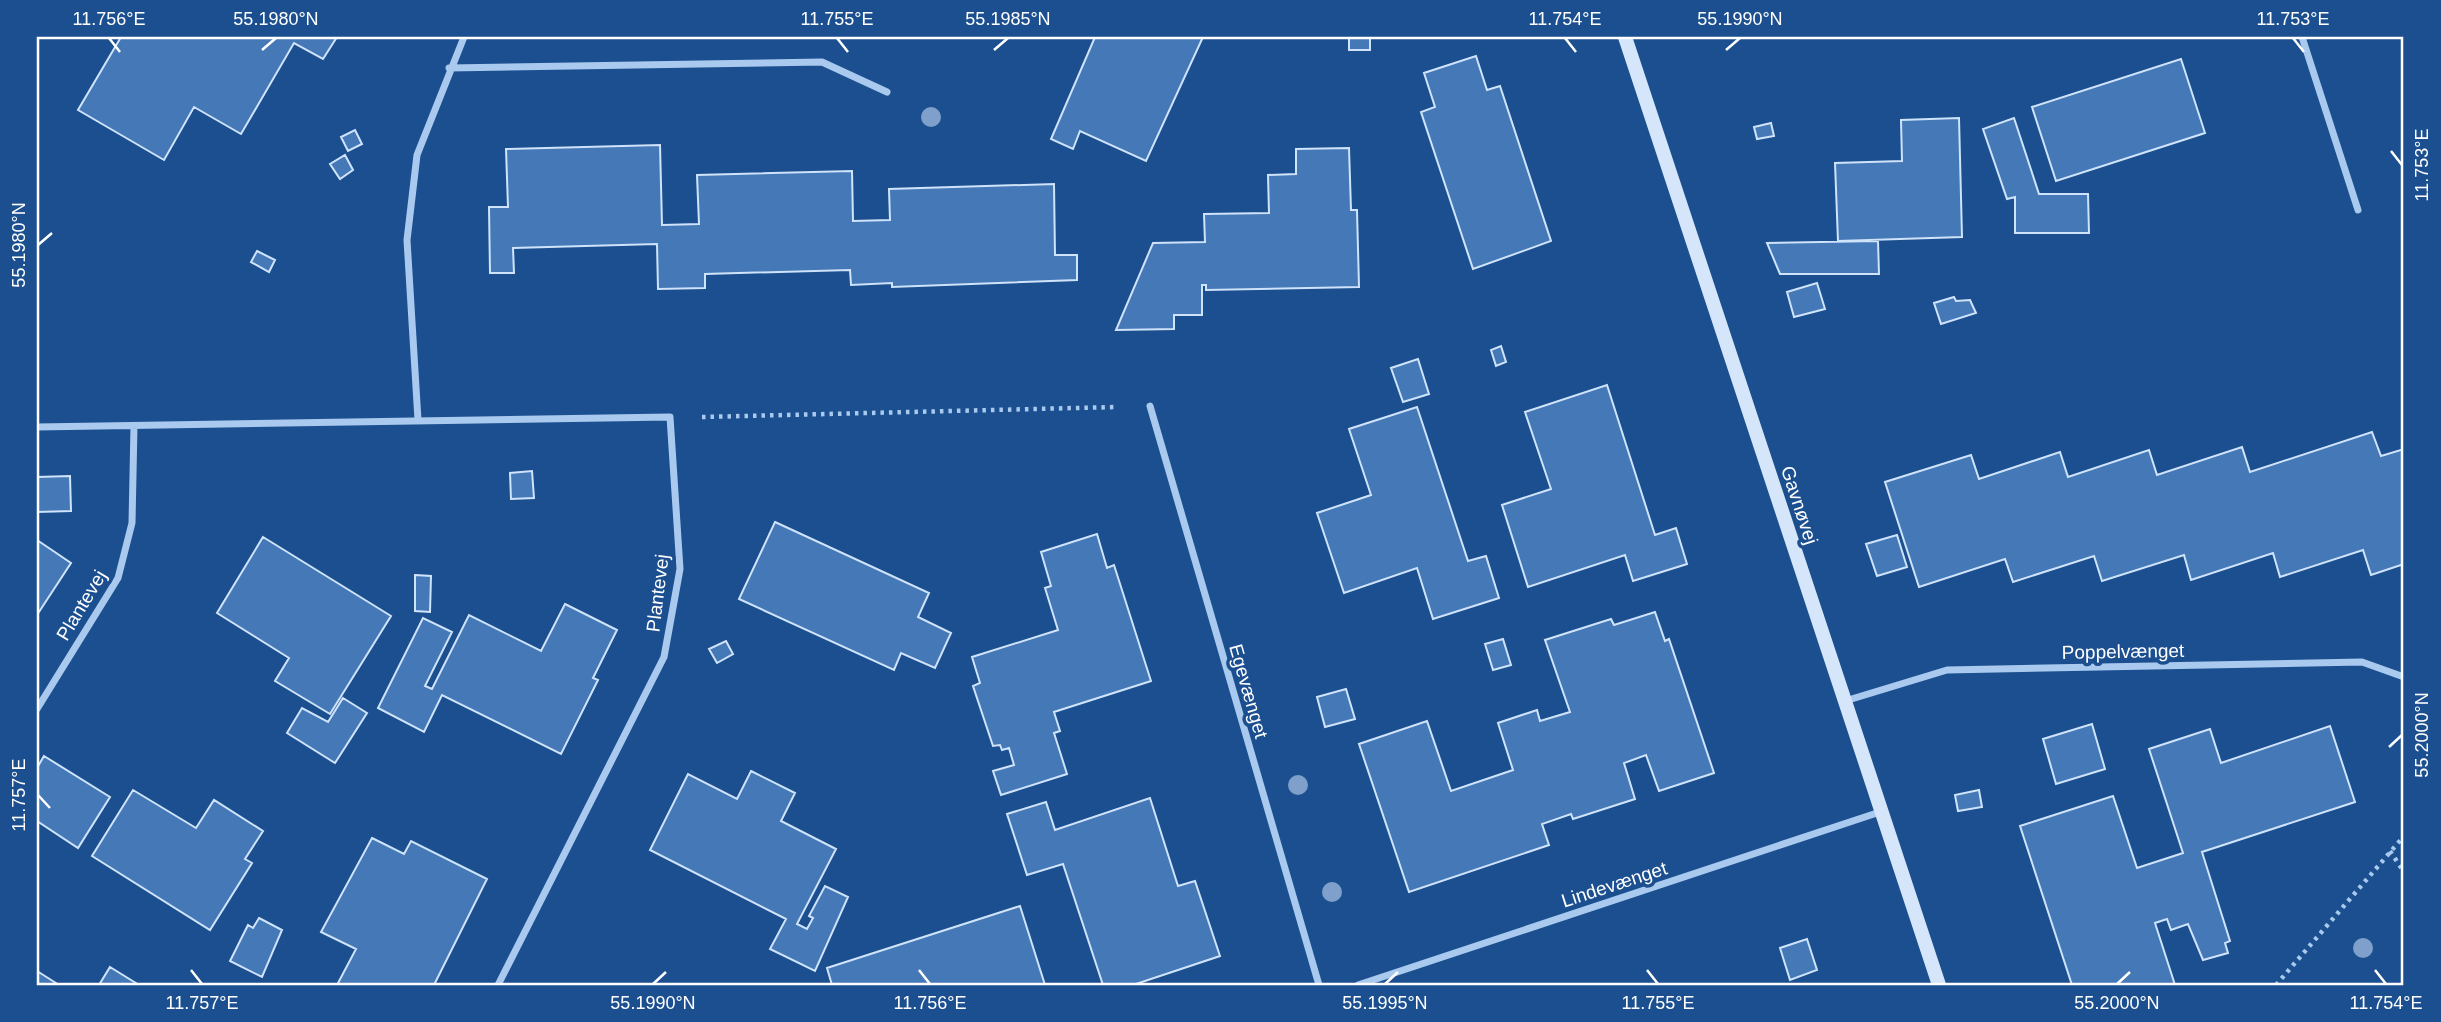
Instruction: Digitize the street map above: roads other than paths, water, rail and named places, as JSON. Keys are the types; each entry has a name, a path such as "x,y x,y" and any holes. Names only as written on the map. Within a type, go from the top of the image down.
{"street":[{"path":"37,427 418,420 407,240 417,155 449,68 464,37"},
{"name":"Gavnøvej","path":"1625,37 1939,985"},
{"path":"2302,37 2358,210"},
{"path":"449,68 822,62 887,92"},
{"name":"Egevænget","path":"1150,406 1319,985"},
{"name":"Plantevej","path":"418,420 670,417 680,569 664,657 498,985"},
{"name":"Plantevej","path":"37,709 118,578 132,523 134,426"},
{"name":"Poppelvænget","path":"1845,701 1947,670 2362,662 2404,677"},
{"name":"Lindevænget","path":"1358,985 1880,812"}]}
